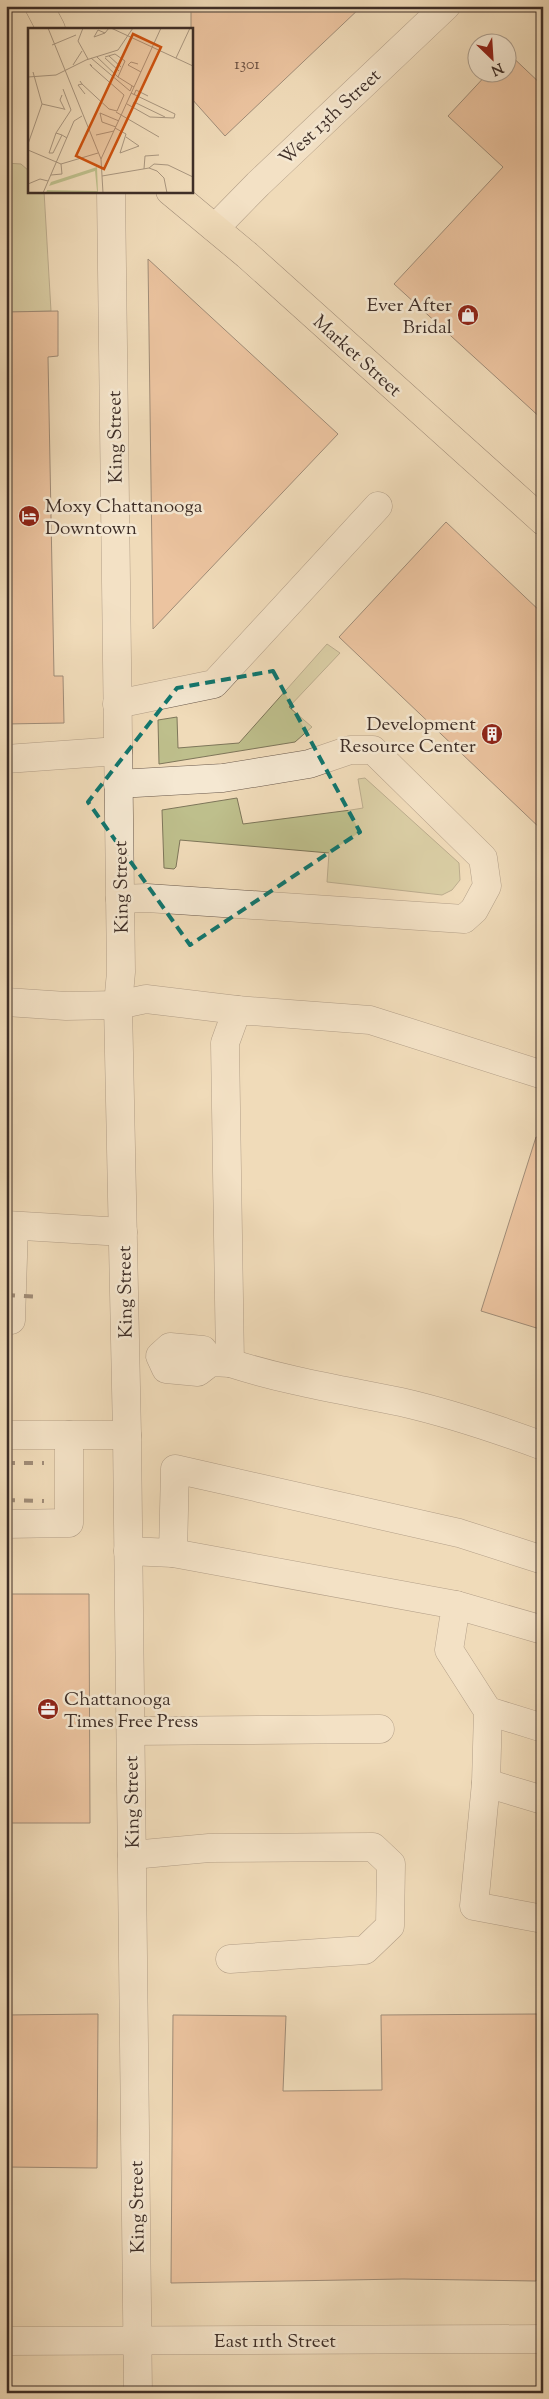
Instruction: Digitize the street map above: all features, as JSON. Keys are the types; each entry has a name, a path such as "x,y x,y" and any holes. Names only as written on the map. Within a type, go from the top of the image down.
{"main road":[{"path":"39,6 50,28"},
{"name":"Market Street","path":"171,192 215,228 543,521"}],"street":[{"name":"West 13th Street","path":"215,228 258,184 446,6"},
{"name":"King Street","path":"110,192 120,899 118,1005 126,1355 138,2393"},
{"path":"117,704 214,684 378,506"},
{"path":"118,784 223,778 309,764 350,750 373,750 483,858 487,886 474,910 464,919 147,898 120,899"},
{"path":"6,759 118,751"},
{"path":"6,1002 66,1006 118,1005 146,999 237,1010 370,1020 543,1075"},
{"path":"221,1362 225,1043 237,1010"},
{"path":"6,1320 11,1320 10,1226 123,1232"},
{"path":"126,1355 160,1356 170,1347 203,1350 221,1362 266,1375 403,1403 502,1431 543,1446"},
{"path":"6,1435 127,1435"},
{"path":"6,1524 69,1523 69,1435"},
{"path":"173,1553 175,1469 459,1533 543,1560"},
{"path":"128,1551 173,1553 456,1605 543,1630"},
{"path":"456,1605 449,1650 488,1711 486,1783 474,1906 543,1919"},
{"path":"488,1711 543,1728"},
{"path":"131,1730 380,1730"},
{"path":"486,1783 543,1800"},
{"path":"132,1855 209,1848 373,1847 390,1864 390,1926 364,1950 230,1959"},
{"name":"East 11th Street","path":"6,2341 543,2339"}],"highlighted area":[{"path":"273,671 360,832 190,945 88,802 177,688"}],"green space":[{"path":"6,163 21,164 28,170 28,192 44,192 51,311 6,312"},
{"path":"327,644 340,653 289,707 312,727 295,742 159,764 158,720 177,717 178,748 239,743"},
{"path":"365,778 459,863 460,880 452,890 442,895 327,882 329,853 180,840 176,867 174,869 164,868 162,810 237,798 243,824 351,810 363,808 358,779"}],"building":[{"path":"191,6 362,6 225,136 192,99"},
{"path":"516,60 543,86 543,420 394,284 503,167 448,116 480,82 516,82"},
{"path":"148,259 338,434 153,629"},
{"name":"Moxy Chattanooga Downtown","path":"58,311 58,356 48,357 54,676 63,676 64,723 6,724 6,312"},
{"name":"Development Resource Center","path":"446,522 543,614 543,831 339,637"},
{"path":"536,1137 543,1139 543,1330 481,1311"},
{"name":"Chattanooga Times Free Press","path":"6,1594 89,1594 90,1823 6,1823"},
{"path":"98,2014 97,2168 6,2167 6,2015"},
{"path":"537,2014 536,2281 403,2279 171,2283 173,2015 286,2016 283,2091 382,2090 381,2015"}],"railway":[{"path":"6,1295 40,1297"},
{"path":"6,1463 44,1463"},
{"path":"6,1500 44,1501"}],"place":[{"name":"Ever After Bridal","path":"468,315"},
{"name":"Moxy Chattanooga Downtown","path":"29,516"},
{"name":"Development Resource Center","path":"492,734"},
{"name":"Chattanooga Times Free Press","path":"48,1709"}]}
